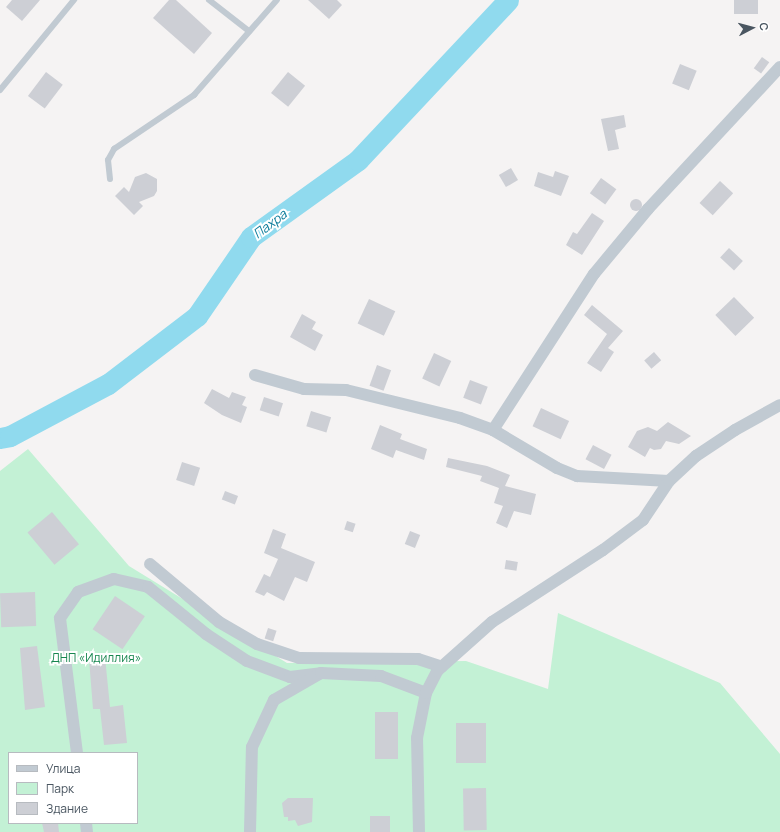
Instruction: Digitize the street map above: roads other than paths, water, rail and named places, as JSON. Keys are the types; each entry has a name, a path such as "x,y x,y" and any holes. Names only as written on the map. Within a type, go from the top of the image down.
{"street":[{"path":"493,430 594,274 648,209 780,67"},
{"path":"255,375 304,389 346,390 416,406 493,430 556,468 577,476 669,481"},
{"path":"419,832 417,738 426,693 437,671 492,622 603,550 643,520 669,481 709,447 780,405"},
{"path":"150,564 219,622 257,644 299,658 418,659 442,667"},
{"path":"77,752 60,618 78,592 114,579 148,587 206,634 247,660 290,676 321,673 381,676 426,693"},
{"path":"250,832 252,747 274,700 321,673"}],"lane":[{"path":"0,90 74,0"},
{"path":"209,0 249,31"},
{"path":"110,179 108,168 111,153 132,136 194,95 276,0"}],"waterway":[{"name":"Пахра","path":"0,438 10,436 108,384 197,316 251,237 358,160 508,0"}],"park label":[{"name":"ДНП «Идиллия»","path":"96,658"}]}
